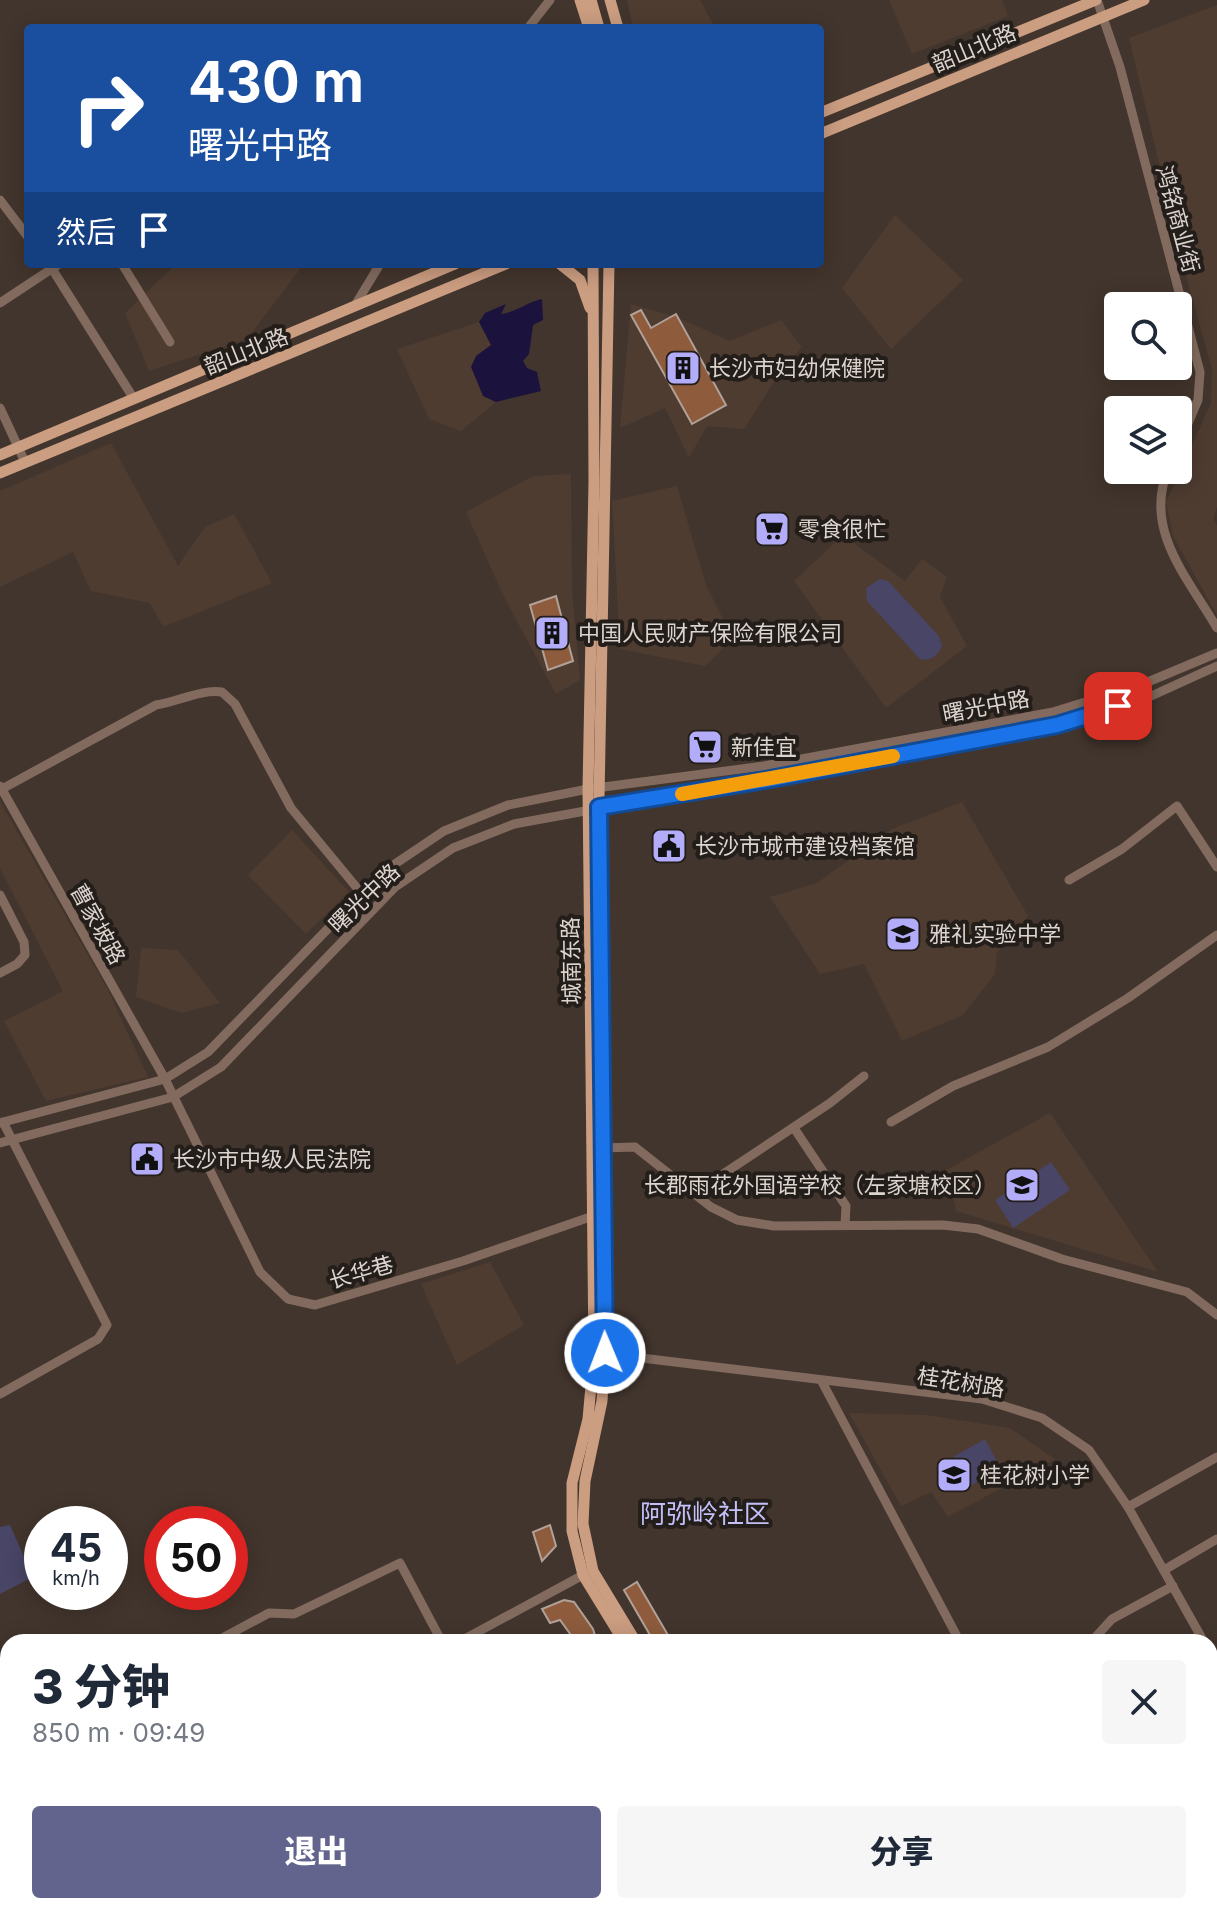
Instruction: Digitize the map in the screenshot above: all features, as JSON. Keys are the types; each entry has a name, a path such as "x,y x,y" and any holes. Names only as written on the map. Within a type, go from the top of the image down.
{"main road":[{"path":"580,0 588,24"},
{"path":"591,0 598,24"},
{"path":"598,0 605,24"},
{"path":"610,0 617,24"},
{"name":"韶山北路","path":"824,111 1097,0"},
{"name":"韶山北路","path":"824,132 1144,0"},
{"name":"韶山北路","path":"0,455 446,268"},
{"name":"韶山北路","path":"0,473 496,268"},
{"path":"565,268 580,280 594,320"},
{"name":"城南东路","path":"593,268 593,1216 602,1401 585,1481 583,1524 593,1571 631,1634"},
{"name":"城南东路","path":"594,789 609,268"},
{"path":"608,285 614,268"},
{"name":"城南东路","path":"594,808 602,1148 599,1353 571,1497 572,1531 583,1575 619,1634"}],"street":[{"path":"531,24 550,0"},
{"name":"鸿铭商业街","path":"1097,0 1200,372 1198,400 1192,414"},
{"path":"1,205 24,232"},
{"path":"0,303 50,268"},
{"path":"54,268 134,399"},
{"path":"124,268 170,342"},
{"path":"354,307 378,268"},
{"path":"0,408 25,462"},
{"path":"1162,484 1158,514 1164,538 1217,628"},
{"name":"曙光中路","path":"1,1122 165,1079 208,1052 383,872 444,831 508,805 594,789 764,766 1053,712 1143,684 1217,653"},
{"name":"曙光中路","path":"0,1143 138,1109 173,1097 221,1067 395,887 453,848 502,828 594,808 765,780 1057,725 1149,697 1217,666"},
{"path":"1,788 156,705 205,692 222,692 235,704 291,808 362,894"},
{"name":"曹家坡路","path":"1,788 165,1079"},
{"path":"1069,880 1122,849 1177,806 1217,867"},
{"path":"0,895 24,942 25,955 17,964 0,973"},
{"path":"891,1122 953,1086 1048,1047 1128,998 1217,935"},
{"path":"693,1194 794,1128 864,1076"},
{"name":"长华巷","path":"165,1079 260,1272 288,1299 315,1305 463,1261 593,1216"},
{"path":"0,1394 98,1339 107,1325 1,1122"},
{"path":"794,1128 846,1206 845,1225"},
{"path":"602,1148 635,1147 711,1207 737,1220 774,1226 943,1225 978,1229 1062,1259 1187,1292 1217,1315"},
{"name":"桂花树路","path":"599,1353 982,1399 1042,1418 1089,1450 1128,1507 1200,1634"},
{"path":"821,1380 956,1634"},
{"path":"1128,1507 1217,1457"},
{"path":"1164,1570 1217,1539"},
{"path":"230,1634 269,1613 294,1614 400,1563 438,1634"},
{"path":"474,1634 583,1575"},
{"path":"1098,1634 1112,1619 1173,1586"}],"shaded area":[{"path":"627,0 700,0 713,24 632,24"},
{"path":"889,0 1002,0 1008,16 912,54"},
{"path":"1217,5 1217,507 1213,518 1217,526 1217,615 1173,536 1166,502 1174,484 1192,484 1192,445 1211,403 1212,369 1129,38"},
{"path":"895,215 963,280 891,349 842,288"},
{"path":"172,268 301,268 247,339 149,371 125,313"},
{"path":"542,299 543,320 533,325 529,354 523,361 527,368 537,372 541,391 496,402 483,396 471,367 476,356 491,345 479,322 485,313 506,304 501,314"},
{"path":"631,304 676,317 730,341 781,320 802,347 779,374 744,429 707,426 689,458 665,408 620,428"},
{"path":"479,322 491,345 476,356 483,396 496,402 461,431 429,419 397,349"},
{"path":"111,443 178,566 205,527 234,514 272,583 163,627 150,603 91,591 73,552 0,587 0,491"},
{"path":"571,474 572,591 580,680 556,694 504,597 466,512 533,476"},
{"path":"677,486 706,585 733,639 705,666 620,649 612,501"},
{"path":"843,535 905,581 922,559 947,577 940,597 967,646 886,708 794,581"},
{"path":"880,579 888,581 938,635 942,645 934,657 920,659 867,601 866,588"},
{"path":"0,802 108,990 148,1077 46,1101 4,1021 63,991 0,868"},
{"name":"雅礼实验中学","path":"962,802 1028,916 997,953 995,974 963,1015 902,1041 864,964 820,974 770,897 817,883 892,829"},
{"path":"292,830 349,892 306,934 248,875"},
{"path":"141,948 178,950 220,1003 181,1013 136,997"},
{"name":"长郡雨花外国语学校（左家塘校区）","path":"1050,1113 1158,1272 956,1211 953,1196 939,1174"},
{"path":"1051,1162 1070,1190 1013,1228 995,1200"},
{"path":"490,1262 524,1325 457,1365 421,1284"},
{"name":"桂花树小学","path":"849,1413 926,1415 1010,1428 1055,1459 948,1517 931,1492 901,1506"},
{"path":"985,1439 1001,1469 968,1487 953,1457"},
{"path":"10,1525 24,1557 24,1582 0,1594 0,1527"}],"building":[{"name":"长沙市妇幼保健院","path":"641,310 651,328 676,314 726,405 692,424 631,315"},
{"name":"中国人民财产保险有限公司","path":"556,596 573,661 548,670 530,605"},
{"path":"550,1525 556,1546 542,1561 533,1532"},
{"path":"637,1582 667,1634 649,1634 624,1590"},
{"path":"564,1600 574,1602 595,1634 570,1634 560,1620 550,1623 542,1609"}],"slow traffic":[{"path":"682,794 893,756"}],"place":[{"name":"长沙市妇幼保健院","path":"683,368"},
{"name":"零食很忙","path":"772,529"},
{"name":"中国人民财产保险有限公司","path":"552,633"},
{"name":"新佳宜","path":"705,747"},
{"name":"长沙市城市建设档案馆","path":"669,846"},
{"name":"雅礼实验中学","path":"903,934"},
{"name":"长沙市中级人民法院","path":"147,1159"},
{"name":"长郡雨花外国语学校（左家塘校区）","path":"1022,1185"},
{"name":"桂花树小学","path":"954,1475"}],"district":[{"name":"阿弥岭社区","path":"705,1514"}],"route":[{"path":"605,1353 599,807 765,780 1057,725 1118,706"}]}
